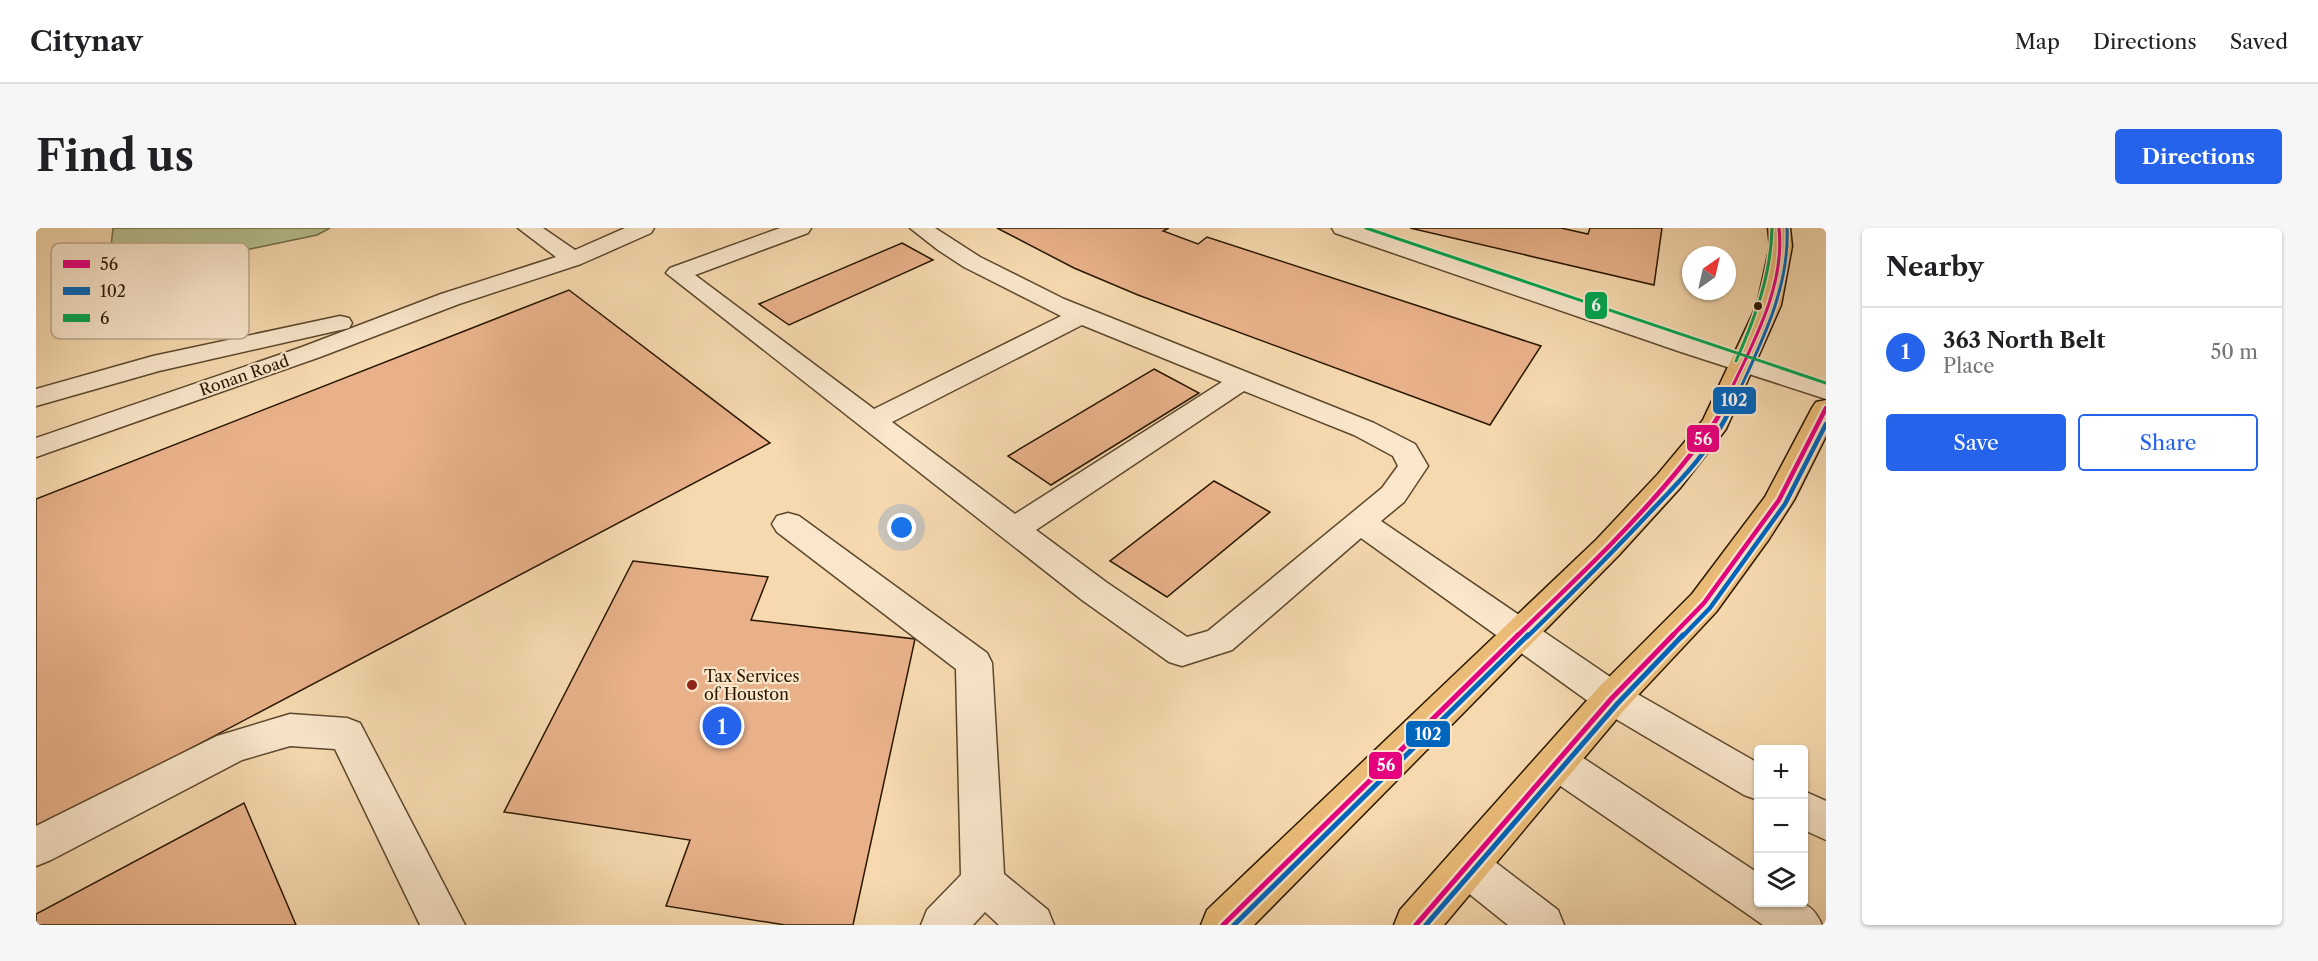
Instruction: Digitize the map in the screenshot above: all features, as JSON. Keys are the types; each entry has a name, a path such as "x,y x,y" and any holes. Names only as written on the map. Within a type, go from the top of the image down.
{"main road":[{"path":"1223,925 1608,547 1669,481 1716,423 1769,305 1781,246 1779,228"},
{"path":"1416,925 1612,698 1704,603 1779,500 1826,408"}],"street":[{"path":"529,228 573,259"},
{"name":"Ronan Road","path":"36,448 311,352 450,299 573,259 643,228"},
{"path":"800,228 678,273 1094,591 1182,652 1220,641 1393,495 1413,466 1405,450 1364,429 1080,316 1012,283 921,228"},
{"path":"1343,228 1826,391"},
{"name":"Ronan Road","path":"36,398 153,364 450,299"},
{"path":"872,421 1080,316"},
{"path":"1014,530 1242,381"},
{"path":"1360,522 1612,698 1754,781"},
{"path":"788,524 974,663 983,883 943,925"},
{"path":"36,847 231,747 290,730 347,734 443,925"},
{"path":"1557,762 1754,894"},
{"path":"1808,812 1826,822"},
{"path":"1467,866 1542,925"},
{"path":"983,883 1032,925"},
{"path":"1773,907 1800,925"}],"green space":[{"path":"113,228 330,228 317,235 249,249 249,243 111,243"}],"building":[{"path":"997,228 1169,228 1163,231 1198,244 1207,237 1541,346 1490,425 1138,295 1074,268"},
{"path":"1410,228 1561,228 1588,234 1590,228 1662,228 1654,285"},
{"path":"902,243 933,260 789,325 759,304"},
{"path":"569,290 770,443 36,830 36,499"},
{"path":"1154,369 1199,393 1051,485 1008,456"},
{"path":"1214,481 1270,512 1167,597 1110,561"},
{"path":"633,561 768,577 751,620 915,639 853,925 785,925 666,906 690,840 504,812"},
{"path":"244,803 296,925 36,925 36,914"}],"transit line":[{"name":"6","path":"1366,228 1826,383"},
{"name":"6","path":"1736,361 1762,296 1772,246 1772,228"},
{"name":"56","path":"1223,925 1608,547 1669,481 1716,423 1769,305 1781,246 1779,228"},
{"name":"102","path":"1234,925 1613,552 1675,486 1722,428 1776,307 1788,247 1787,228"},
{"name":"56","path":"1416,925 1612,698 1704,603 1779,500 1826,408"},
{"name":"102","path":"1426,925 1618,703 1710,608 1785,504 1826,424"}],"place":[{"name":"Tax Services of Houston","path":"692,685"},
{"name":"363 North Belt","path":"722,726"}]}
